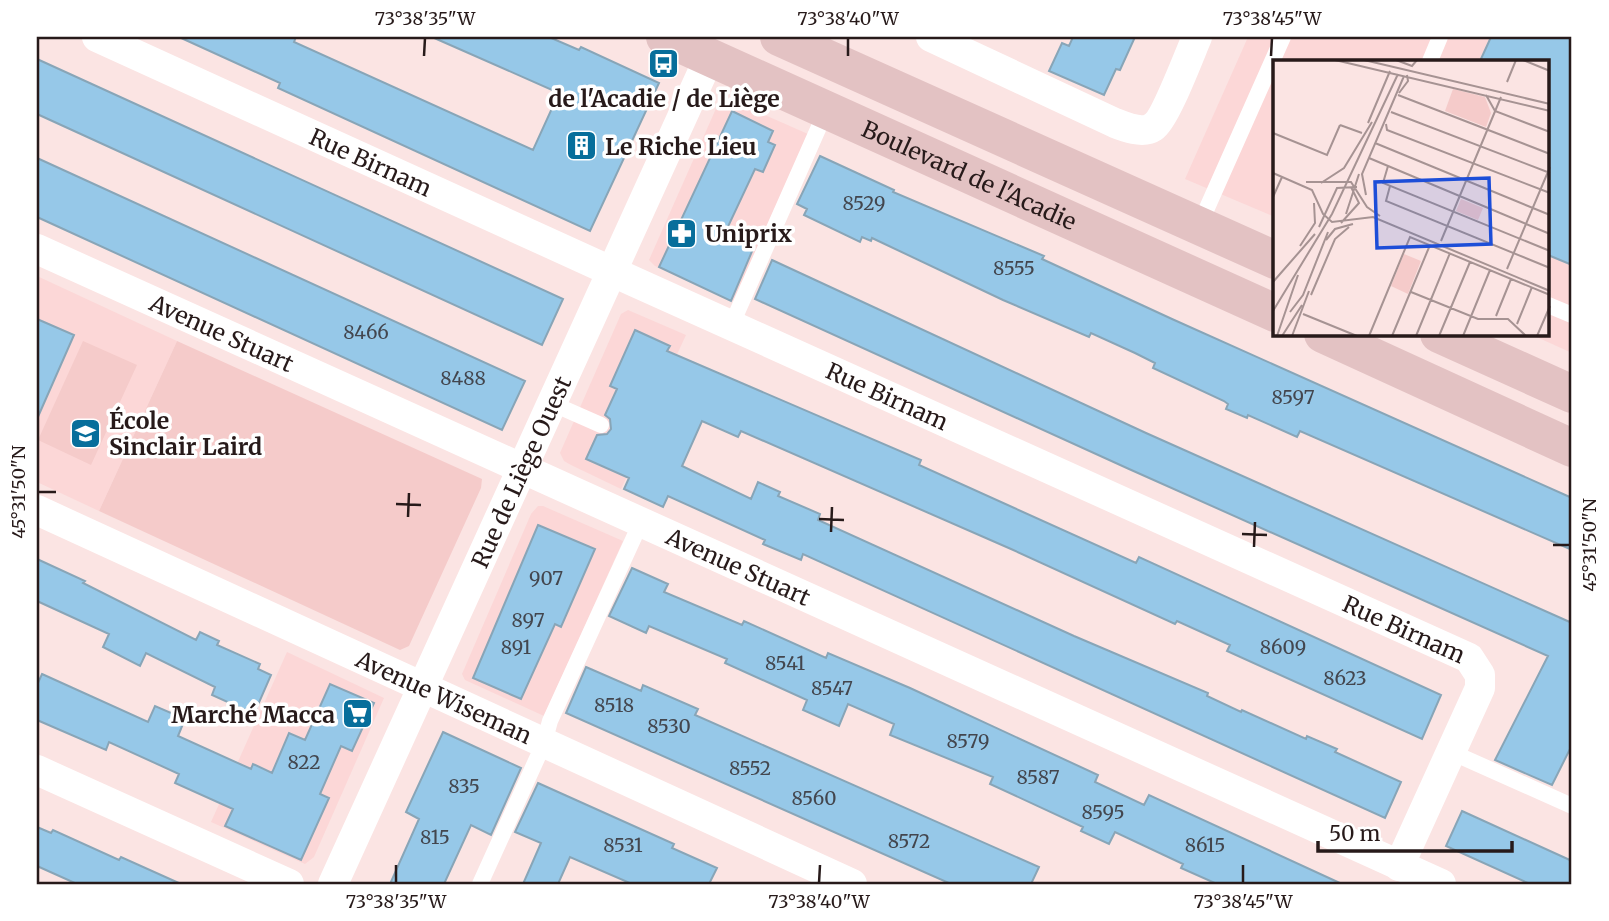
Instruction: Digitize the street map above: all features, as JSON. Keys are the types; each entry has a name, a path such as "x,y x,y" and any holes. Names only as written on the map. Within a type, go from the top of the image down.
{"main road":[{"name":"Boulevard de l'Acadie","path":"665,37 1273,312"},
{"name":"Boulevard de l'Acadie","path":"779,37 1273,259"},
{"path":"1327,336 1572,448"},
{"path":"1443,336 1572,394"}],"street":[{"name":"Rue Birnam","path":"97,37 1469,658 1480,675 1480,688 1399,866"},
{"path":"931,37 1115,123 1139,130 1152,128 1161,116 1197,37"},
{"name":"Rue de Liège Ouest","path":"333,884 709,58"},
{"name":"Avenue Stuart","path":"37,249 1441,884"},
{"name":"Avenue Wiseman","path":"37,510 852,884"},
{"path":"37,769 289,884"}],"lane":[{"path":"1199,226 1283,37"},
{"path":"1430,60 1440,37"},
{"path":"731,326 826,111"},
{"path":"1550,306 1572,316"},
{"path":"551,403 601,425"},
{"path":"480,884 544,743 554,712 641,522"},
{"path":"1451,752 1572,806"}],"shaded area":[{"path":"1248,37 1572,37 1572,353 1534,336 1550,336 1550,60 1273,60 1273,216 1185,179"},
{"path":"726,98 808,134 733,301 655,266 649,260 718,104"},
{"name":"École Sinclair Laird","path":"37,276 177,341 99,511 37,482"},
{"path":"628,310 686,335 654,404 660,407 621,489 564,461 560,453 621,314"},
{"path":"83,341 137,365 91,465 38,440"},
{"path":"177,341 482,479 481,488 409,646 400,650 99,511"},
{"path":"538,506 623,541 544,716 465,680 462,674 531,514"},
{"path":"287,652 384,698 314,857 305,864 211,822"}],"building":[{"path":"179,37 296,37 294,42 533,150 559,93 432,37 549,37 579,50 581,47 659,83 590,231 278,88 280,83"},
{"path":"1073,37 1135,37 1120,70 1116,69 1104,95 1049,71 1062,43 1069,46"},
{"path":"1491,37 1572,37 1572,265 1550,256 1550,60 1480,60"},
{"path":"37,59 563,299 542,345 37,114"},
{"path":"732,111 773,131 768,142 775,145 763,172 755,169 724,235 753,249 731,301 659,267"},
{"path":"820,156 894,190 893,192 1044,256 1042,259 1172,319 1572,498 1572,550 1300,431 1297,437 1248,415 1247,418 1226,409 1228,404 1224,401 1153,368 1155,363 1135,353 1091,333 1089,337 1003,300 872,238 871,241 862,237 860,242 804,215 807,209 797,204"},
{"path":"37,158 525,381 502,430 37,217"},
{"path":"772,260 1146,433 1572,623 1572,745 1552,785 1495,760 1548,656 755,299"},
{"path":"37,319 74,335 37,419"},
{"path":"635,330 670,346 667,351 921,460 919,465 1136,563 1139,557 1441,695 1422,739 1227,651 1230,645 1177,621 1175,624 741,431 738,437 702,421 682,466 751,499 758,482 780,492 778,496 820,514 818,520 1074,636 1208,693 1207,696 1241,712 1242,710 1306,739 1307,736 1337,749 1335,752 1401,782 1385,818 803,554 801,560 763,544 765,540 668,496 663,507 624,489 629,478 586,459 597,435 607,434 611,429 610,419 605,415 617,389 610,386"},
{"path":"538,525 595,549 561,627 555,624 521,699 473,678"},
{"path":"37,559 85,581 83,583 196,640 200,632 219,641 217,645 260,664 258,669 271,675 254,714 212,695 215,687 146,653 140,666 103,647 109,634 37,601"},
{"path":"632,568 668,584 664,592 742,625 744,621 826,658 828,653 910,688 1098,775 1095,782 1144,805 1149,795 1342,884 1217,884 1181,868 1183,864 1115,832 1109,844 1081,831 1083,827 990,784 993,777 890,735 894,724 848,704 839,726 803,710 807,700 725,663 727,659 649,626 646,633 609,616"},
{"path":"586,667 641,691 643,685 698,709 695,715 1039,867 1031,884 951,884 566,713"},
{"path":"42,674 148,722 155,706 185,719 178,736 251,769 253,764 272,773 289,733 305,740 330,684 374,703 352,751 341,746 320,794 329,798 301,860 225,826 233,809 175,783 179,774 109,742 106,750 37,720 37,685"},
{"path":"443,732 521,768 491,835 471,825 444,884 390,884 419,819 406,812"},
{"path":"538,783 674,844 672,848 717,868 709,884 632,884 570,857 558,884 523,884 541,843 515,832"},
{"path":"1462,811 1572,861 1572,884 1530,884 1446,846"},
{"path":"37,827 51,833 53,830 181,884 77,884 37,866"}],"place":[{"name":"de l'Acadie / de Liège","path":"664,64"},
{"name":"Le Riche Lieu","path":"582,146"},
{"name":"Uniprix","path":"682,233"},
{"name":"École Sinclair Laird","path":"86,433"},
{"name":"Marché Macca","path":"358,714"}]}
